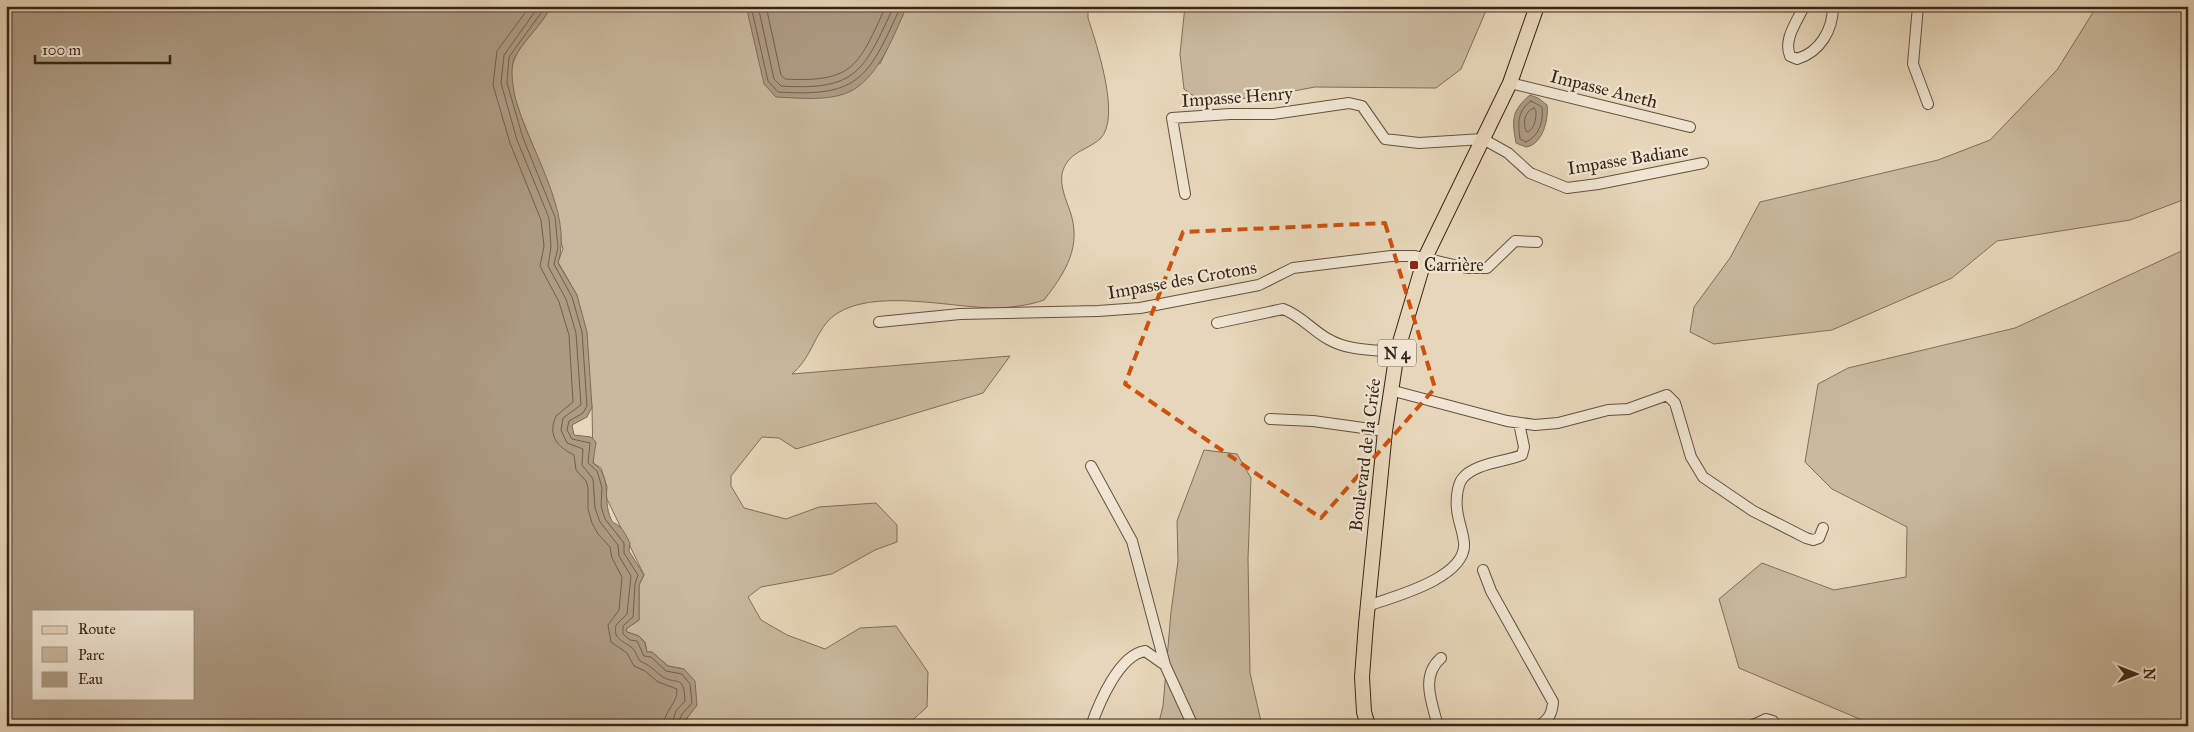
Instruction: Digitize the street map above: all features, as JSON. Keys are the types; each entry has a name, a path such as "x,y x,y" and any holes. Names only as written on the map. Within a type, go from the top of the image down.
{"main road":[{"name":"Boulevard de la Criée","path":"1368,726 1364,712 1362,676 1367,606 1385,432 1397,352 1426,258 1510,83 1537,6"}],"street":[{"path":"1804,6 1790,34 1787,48 1790,56 1797,59 1809,55 1822,43 1833,21 1833,6"},
{"path":"1918,6 1913,64 1928,104"},
{"name":"Impasse Aneth","path":"1510,83 1690,127"},
{"name":"Impasse Henry","path":"1185,194 1172,118 1230,114 1273,114 1349,102 1362,106 1385,139 1419,144 1483,139"},
{"name":"Impasse Badiane","path":"1483,139 1508,153 1530,173 1566,188 1598,184 1702,163"},
{"name":"Impasse des Crotons","path":"879,322 960,314 1088,312 1140,308 1259,285 1293,268 1391,256 1426,258 1467,268 1487,268 1515,241 1537,242"},
{"path":"1217,323 1283,309 1292,313 1329,340 1345,346 1397,352"},
{"path":"1390,390 1519,423 1535,425 1558,423 1603,411 1640,406 1667,395 1675,403 1691,456 1703,477 1753,511 1806,538 1813,540 1819,538 1823,528"},
{"path":"1270,419 1313,421 1385,432"},
{"path":"1367,606 1429,583 1455,566 1462,556 1464,543 1456,500 1462,480 1473,471 1522,455 1524,448 1519,423"},
{"path":"1091,466 1132,541 1165,665 1193,726"},
{"path":"1483,570 1491,591 1553,702 1552,712 1547,720 1539,726"},
{"path":"1091,726 1102,695 1128,658 1136,652 1145,651 1165,665"},
{"path":"1438,726 1429,688 1429,676 1433,665 1441,658"},
{"path":"1751,726 1766,719 1773,721 1775,726"}],"highlighted area":[{"path":"1385,223 1435,388 1321,518 1125,384 1183,232"}],"green space":[{"path":"551,6 746,6 748,13 880,64 907,6 1088,6 1088,18 1105,80 1109,115 1106,129 1100,139 1073,156 1064,167 1062,183 1073,224 1073,247 1065,269 1044,300 1022,306 999,308 909,301 885,301 863,304 844,310 828,321 804,361 792,374 1010,356 983,393 796,449 779,438 762,437 731,476 731,486 744,508 786,519 819,507 876,503 897,525 897,542 875,550 832,574 761,587 748,597 761,620 787,635 825,649 860,628 896,626 928,672 927,707 906,726 681,726 697,705 684,669 668,666 652,652 647,652 645,642 639,636 627,632 626,629 639,620 639,585 644,575 606,497 607,487 601,468 593,463 592,407 577,295 558,262 563,249 539,163 519,112 512,84 514,60 517,54"},
{"path":"1185,6 1488,6 1461,69 1436,88 1315,87 1257,98 1198,99 1184,89 1180,54"},
{"path":"2097,6 2188,6 2188,198 2130,220 1997,241 1952,278 1832,330 1714,344 1690,332 1694,307 1730,258 1760,202 1938,160 1990,140 2057,70"},
{"path":"2188,248 2188,726 1876,726 1739,668 1719,599 1762,563 1834,590 1906,577 1907,527 1832,489 1805,462 1818,384 1848,368 2015,328"},
{"path":"1204,450 1237,454 1251,478 1248,559 1250,673 1262,726 1158,726 1163,706 1171,612 1178,561 1177,521"}],"water":[{"path":"6,6 551,6 514,59 512,78 521,116 555,202 560,223 561,244 558,263 577,295 587,332 592,407 587,417 572,425 574,435 591,437 596,442 593,463 599,468 605,481 608,512 614,523 625,534 630,543 629,551 644,575 639,585 639,620 626,629 627,632 639,636 645,643 647,652 652,652 668,666 684,669 695,681 697,705 681,726 6,726"},
{"path":"746,6 907,6 886,52 863,83 845,94 825,98 805,98 776,97 764,84"},
{"path":"1530,95 1547,105 1547,118 1540,137 1532,145 1526,147 1516,143 1514,116 1519,106"}],"place":[{"name":"Carrière","path":"1414,265"}]}
